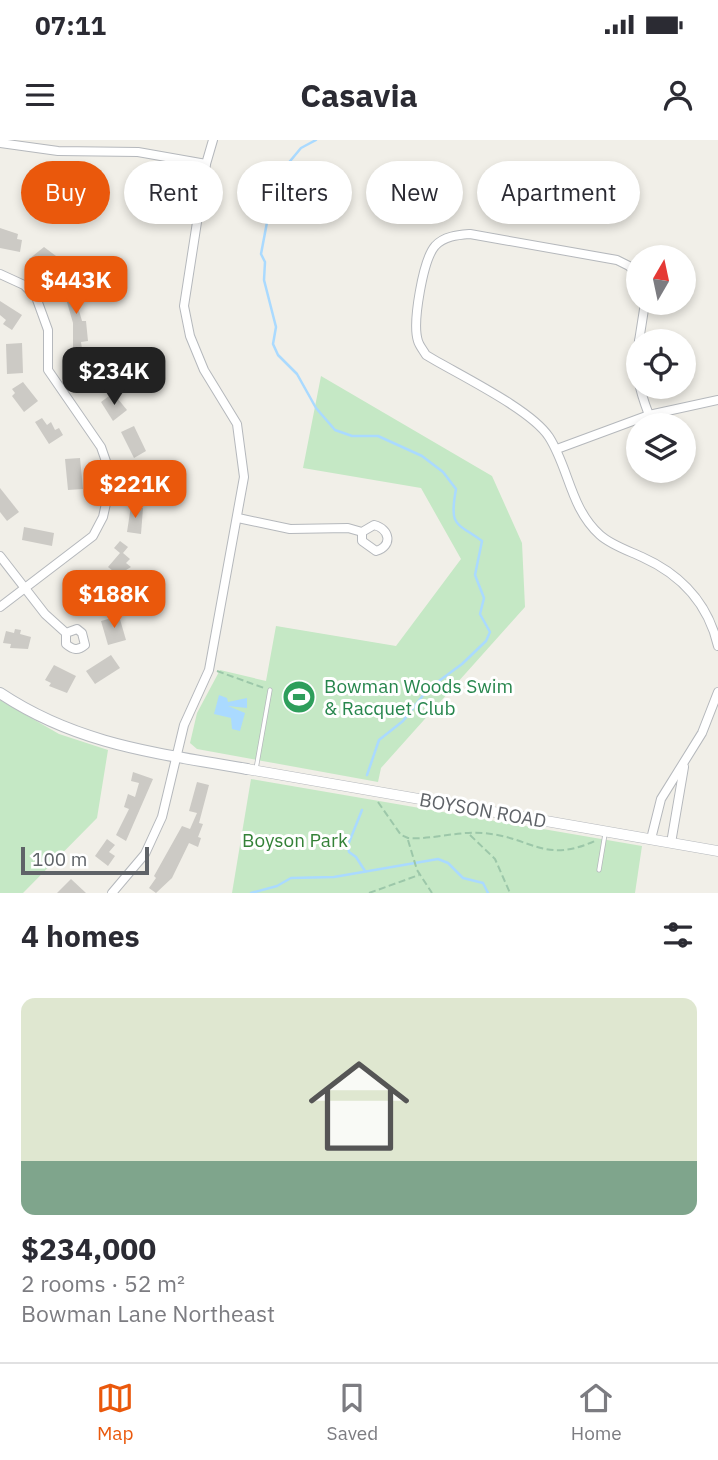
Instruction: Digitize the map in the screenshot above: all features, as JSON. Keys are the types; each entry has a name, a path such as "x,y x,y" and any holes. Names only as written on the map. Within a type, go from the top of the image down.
{"main road":[{"path":"0,693 41,718 89,738 252,770"}],"street":[{"path":"207,161 213,140"},
{"path":"0,143 58,152 138,152 189,161"},
{"path":"112,893 145,854 165,808 191,705 210,666 244,477 237,424 204,370 190,336 184,306 197,224"},
{"path":"626,264 617,260 470,234 452,236 437,244 427,258 416,327 418,342 426,355 538,422 557,449 582,515 601,536 684,582 701,601 713,626 718,646"},
{"path":"0,274 24,285 36,297 48,330 48,370 101,447 109,470 109,490 103,517 93,536 0,607"},
{"path":"658,413 718,400"},
{"path":"557,449 626,424"},
{"path":"238,518 290,529 348,528 362,532"},
{"path":"0,556 23,589 66,633"},
{"path":"651,839 661,799 712,714 718,692"},
{"path":"671,843 684,764"},
{"name":"BOYSON ROAD","path":"252,770 605,836 651,839 718,851"}],"lane":[{"path":"252,770 270,690"},
{"path":"598,870 605,836"}],"path":[{"path":"210,666 222,675 270,690"},
{"path":"376,801 401,835 408,838 488,834 563,852 605,836"},
{"path":"468,833 495,859 510,893"},
{"path":"408,838 416,867 432,893"},
{"path":"369,893 420,875"}],"green space":[{"path":"321,376 492,476 522,543 525,607 381,768 378,782 197,749 190,743 197,713 220,670 266,681 276,626 396,646 461,559 421,488 303,468"},
{"path":"0,700 59,734 108,750 97,818 23,893 0,893"},
{"name":"Boyson Park","path":"251,779 642,846 635,893 232,893"}],"water":[{"path":"219,695 227,698 228,702 247,698 247,708 228,706 245,713 240,731 232,729 231,718 214,714"}],"building":[{"path":"0,228 18,234 17,239 22,240 20,252 0,248"},
{"path":"44,247 60,259 51,275 29,259"},
{"path":"75,282 81,306 78,307 82,321 86,321 88,341 81,342 82,349 73,350 73,323 62,285"},
{"path":"0,301 22,315 12,330 3,324 6,320 0,315"},
{"path":"22,343 23,373 7,374 6,344"},
{"path":"23,382 38,401 24,412 12,396 15,393 12,389"},
{"path":"113,393 127,410 113,421 101,402"},
{"path":"42,418 47,425 51,422 55,430 59,428 63,435 49,444 35,422"},
{"path":"134,426 146,451 134,458 121,432"},
{"path":"80,458 83,489 68,490 65,459"},
{"path":"141,463 154,464 151,486 144,486 143,492 133,491"},
{"path":"0,488 19,512 7,521 0,512"},
{"path":"131,506 143,508 141,534 127,532"},
{"path":"24,527 54,533 52,546 22,540"},
{"path":"120,541 128,547 123,553 130,559 126,563 131,567 118,575 108,567 120,553 114,548"},
{"path":"79,576 90,603 78,608 67,581"},
{"path":"119,616 126,640 108,645 101,621"},
{"path":"15,629 21,630 20,634 31,637 28,649 10,648 11,644 3,643 6,631 14,633"},
{"path":"111,655 120,668 95,684 86,671"},
{"path":"54,665 76,676 67,693 49,686 51,683 45,680"},
{"path":"133,772 153,779 126,841 116,835 129,809 124,807 128,794 135,797 139,783 131,781"},
{"path":"197,782 209,785 199,823 203,824 198,837 201,838 198,847 189,843 172,878 156,893 149,888 156,878 154,876 182,826 190,829 197,813 189,811"},
{"path":"107,839 115,845 109,852 115,856 108,866 95,856"},
{"path":"71,879 86,893 57,893"}],"waterway":[{"path":"316,140 301,148 281,172 268,217 261,254 265,262 264,280 276,327 273,344 278,355 297,374 316,408 335,430 352,436 378,436 422,456 443,472 456,489 454,517 461,526 482,541 475,575 484,598 480,614 490,632 486,641 462,664 428,689 403,721 379,740 367,775"},
{"path":"362,810 348,845 349,852 356,857 365,871"},
{"path":"251,893 277,886 291,878 334,877 438,859 448,863 463,878 483,883 488,893"}],"place":[{"name":"Bowman Woods Swim & Racquet Club","path":"299,697"}]}
